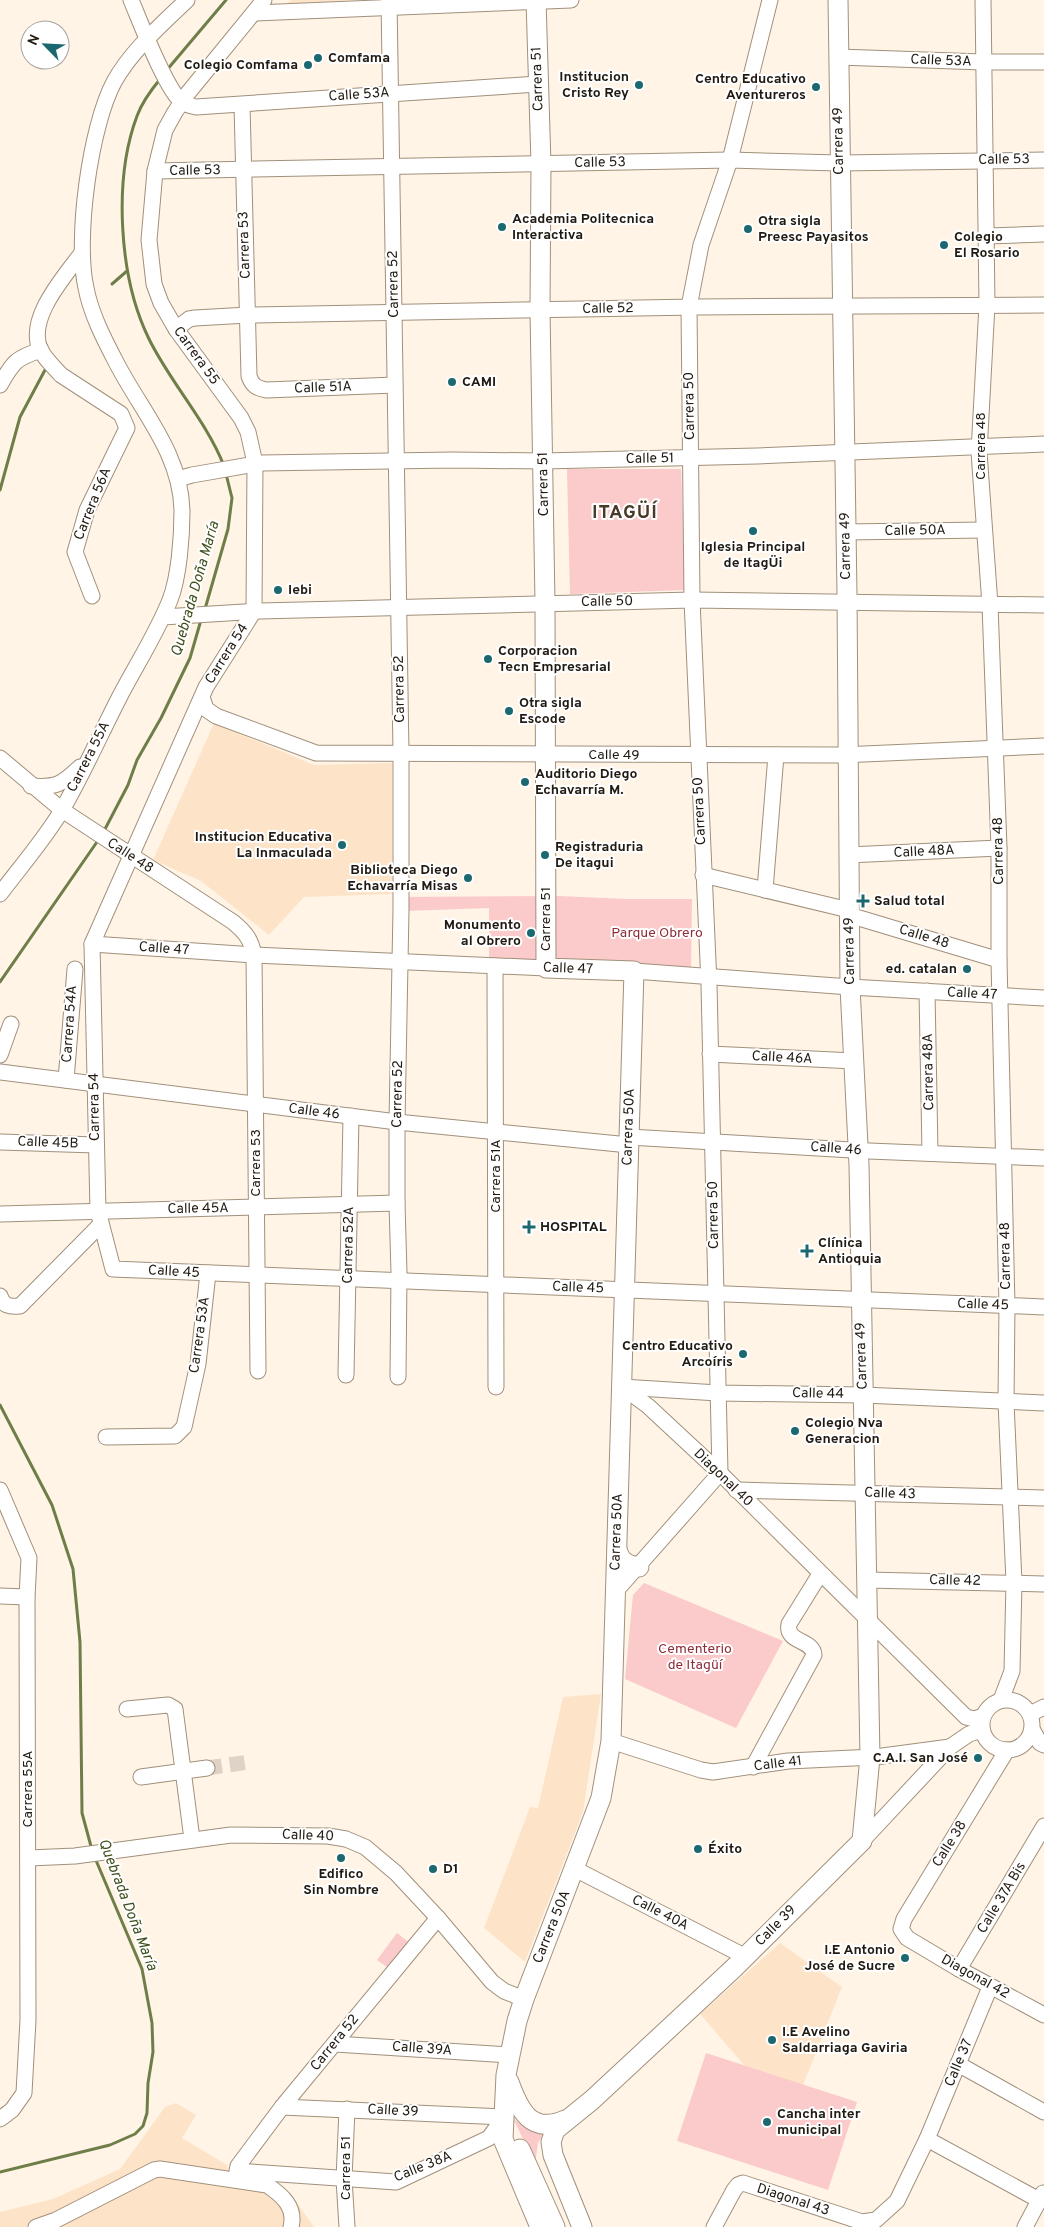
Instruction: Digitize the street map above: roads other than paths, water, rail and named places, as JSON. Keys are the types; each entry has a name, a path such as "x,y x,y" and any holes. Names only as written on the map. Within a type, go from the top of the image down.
{"main road":[{"name":"Carrera 49","path":"838,0 841,308 847,601 846,755 850,987 858,1151 870,1757 862,1841"},
{"name":"Carrera 51","path":"536,1 541,164 540,310 545,604 546,968"},
{"name":"Calle 47","path":"546,968 634,971"},
{"name":"Carrera 50A","path":"540,2227 503,2139 511,2110 506,2075 516,2021 601,1798 611,1741 634,971"},
{"path":"617,1549 619,1556 624,1562 639,1566"},
{"name":"Calle 39","path":"511,2110 535,2122 550,2126 560,2125 592,2100 746,1956 862,1841"},
{"path":"511,2110 548,2195 568,2227"},
{"path":"560,2125 551,2142 553,2154 582,2227"},
{"path":"555,2227 541,2156 543,2145 560,2125"}],"street":[{"path":"131,0 154,54 172,90 182,102"},
{"path":"147,39 187,0"},
{"name":"Carrera 55","path":"249,612 252,464 248,432 241,418 176,329 161,304 154,284 149,240 155,171 166,130 182,102 255,14 264,0"},
{"path":"255,14 389,4 571,0"},
{"name":"Carrera 50","path":"720,1473 708,975 692,600 689,308 701,246 730,160 770,0"},
{"name":"Carrera 48","path":"983,0 982,62 987,305 979,447 990,605 996,747 1007,1306 1006,1402 1008,1497 1014,1582 1012,1671 1001,1700"},
{"name":"Carrera 52","path":"389,4 401,753 401,962 396,1203 399,1282 398,1378"},
{"name":"Carrera 55A","path":"0,894 31,856 62,810 139,658 166,618 176,576 185,477 172,461 154,424 117,365 101,332 86,291 81,254 88,180 101,115 115,80 147,39"},
{"name":"Calle 53A","path":"838,57 982,62 1044,62"},
{"name":"Calle 53A","path":"182,102 196,108 538,84"},
{"name":"Carrera 53","path":"242,105 250,376 252,384"},
{"name":"Calle 53","path":"155,171 730,160 839,163 1044,160"},
{"path":"987,236 1044,234"},
{"path":"0,384 12,364 25,355 41,350 37,330 45,304 81,254"},
{"name":"Calle 52","path":"176,329 190,319 195,318 248,315 394,311 1044,305"},
{"name":"Carrera 56A","path":"41,350 61,375 121,414 127,428 87,510 74,552 92,596"},
{"name":"Calle 51A","path":"252,384 258,389 266,390 395,385"},
{"name":"Calle 51","path":"185,477 252,464 691,458 1044,444"},
{"name":"Calle 50A","path":"846,532 984,530"},
{"name":"Calle 50","path":"166,618 249,612 692,600 1044,605"},
{"name":"Carrera 54","path":"113,1269 99,1217 92,944 125,853 206,687 249,612"},
{"name":"Calle 49","path":"202,697 206,709 216,716 316,753 846,755 1044,746"},
{"path":"765,890 776,755"},
{"name":"Calle 48","path":"0,758 31,786 62,810 233,922 246,933 252,944 254,955"},
{"path":"31,786 55,786 65,781 88,759"},
{"name":"Calle 48A","path":"848,855 999,848"},
{"name":"Calle 48","path":"703,875 849,912 999,960"},
{"name":"Calle 47","path":"92,944 254,955 546,968"},
{"name":"Carrera 53","path":"254,955 258,1371"},
{"name":"Carrera 51A","path":"496,966 496,1387"},
{"name":"Carrera 54A","path":"66,1080 75,969"},
{"name":"Calle 47","path":"634,971 850,987 1044,998"},
{"name":"Carrera 48A","path":"927,991 930,1153"},
{"path":"0,1055 11,1024"},
{"name":"Calle 46A","path":"710,1054 854,1062"},
{"name":"Calle 46","path":"0,1072 397,1122 496,1131 629,1141 712,1141 858,1151 1044,1158"},
{"name":"Carrera 52A","path":"346,1375 351,1116"},
{"name":"Calle 45B","path":"0,1142 96,1145"},
{"name":"Calle 45A","path":"0,1214 99,1217 257,1208 396,1203"},
{"path":"0,1296 2,1301 9,1307 20,1306 99,1217"},
{"name":"Calle 45","path":"113,1269 1044,1307"},
{"name":"Carrera 53A","path":"106,1437 175,1436 184,1427 198,1364 208,1273"},
{"name":"Calle 44","path":"622,1387 661,1390 864,1395 1044,1403"},
{"name":"Diagonal 40","path":"622,1387 659,1416 720,1473 820,1574 966,1716 982,1723"},
{"path":"659,1416 656,1403 661,1390"},
{"path":"615,1592 720,1473"},
{"name":"Calle 43","path":"736,1490 1044,1498"},
{"name":"Carrera 55A","path":"0,2119 12,2110 24,2093 28,2020 27,1597 29,1558 1,1495"},
{"path":"753,1767 814,1656 814,1652 789,1635 788,1630 789,1624 820,1574"},
{"name":"Calle 42","path":"867,1580 1044,1584"},
{"path":"0,1596 27,1597"},
{"path":"1010,1699 1018,1702 1030,1714 1035,1740 1007,1750 992,1746 987,1740 982,1723 993,1703 1010,1699"},
{"path":"127,1709 168,1705 175,1709 192,1839"},
{"path":"1030,1714 1044,1707"},
{"name":"Calle 39","path":"862,1841 950,1747 982,1723"},
{"name":"Calle 41","path":"611,1741 701,1770 727,1772 788,1761 870,1757 950,1747"},
{"name":"Calle 38","path":"907,1938 902,1928 904,1919 1007,1750"},
{"path":"141,1777 207,1768"},
{"name":"Calle 37A Bis","path":"959,1969 1044,1826"},
{"name":"Calle 40","path":"28,1858 75,1856 231,1835 328,1836 346,1839 365,1847 396,1873 438,1918 492,1982 504,1991 524,2000"},
{"name":"Calle 40A","path":"575,1869 746,1956"},
{"name":"Carrera 52","path":"237,2171 238,2166 282,2107 438,1918"},
{"name":"Diagonal 42","path":"907,1938 990,1987 1044,2015"},
{"name":"Calle 37","path":"927,2139 990,1987"},
{"name":"Calle 39A","path":"335,2044 510,2055"},
{"path":"958,2064 1044,2112"},
{"name":"Calle 39","path":"282,2107 511,2110"},
{"name":"Carrera 51","path":"347,2109 344,2179 347,2227"},
{"name":"Calle 38A","path":"237,2171 396,2182 489,2138 511,2110"},
{"path":"927,2139 1042,2196 1025,2227"},
{"name":"Diagonal 43","path":"719,2225 734,2190 743,2183 855,2224 876,2220 892,2206 927,2139"},
{"path":"36,2227 56,2220 154,2170 160,2169 266,2185 282,2195 293,2218 291,2227"}],"waterway":[{"name":"Quebrada Doña María","path":"166,71 226,0"},
{"name":"Quebrada Doña María","path":"161,78 141,106 129,141 122,199 126,259 139,315 149,339 167,371 208,434 224,466"},
{"path":"112,284 127,271"},
{"path":"0,490 20,417 45,370"},
{"name":"Quebrada Doña María","path":"205,609 228,529 232,498 226,474"},
{"name":"Quebrada Doña María","path":"104,831 128,785 137,760 161,718 190,658 201,620"},
{"name":"Quebrada Doña María","path":"0,982 99,839"},
{"name":"Quebrada Doña María","path":"0,1405 52,1505 73,1569 80,1642 82,1813 92,1850"},
{"name":"Quebrada Doña María","path":"0,2172 110,2145 135,2134 143,2126 147,2113 148,2083 153,2052 152,2023 142,1969 95,1858"}],"tunnel":[{"path":"207,1768 249,1762"}],"place":[{"name":"Comfama","path":"318,58"},
{"name":"Colegio Comfama","path":"308,65"},
{"name":"Institucion Cristo Rey","path":"639,85"},
{"name":"Centro Educativo Aventureros","path":"816,87"},
{"name":"Academia Politecnica Interactiva","path":"502,227"},
{"name":"Otra sigla Preesc Payasitos","path":"748,229"},
{"name":"Colegio El Rosario","path":"944,245"},
{"name":"CAMI","path":"452,382"},
{"name":"Iglesia Principal de ItagÜi","path":"753,531"},
{"name":"Iebi","path":"278,590"},
{"name":"Corporacion Tecn Empresarial","path":"488,659"},
{"name":"Otra sigla Escode","path":"509,711"},
{"name":"Auditorio Diego Echavarría M.","path":"525,782"},
{"name":"Institucion Educativa La Inmaculada","path":"342,845"},
{"name":"Registraduria De itagui","path":"545,855"},
{"name":"Biblioteca Diego Echavarría Misas","path":"468,878"},
{"name":"Salud total","path":"863,901"},
{"name":"Monumento al Obrero","path":"531,933"},
{"name":"ed. catalan","path":"967,969"},
{"name":"HOSPITAL","path":"529,1227"},
{"name":"Clínica Antioquia","path":"807,1251"},
{"name":"Centro Educativo Arcoíris","path":"743,1354"},
{"name":"Colegio Nva Generacion","path":"795,1431"},
{"name":"C.A.I. San José","path":"978,1758"},
{"name":"Éxito","path":"698,1849"},
{"name":"Edifico Sin Nombre","path":"341,1858"},
{"name":"D1","path":"433,1869"},
{"name":"I.E Antonio José de Sucre","path":"905,1958"},
{"name":"I.E Avelino Saldarriaga Gaviria","path":"772,2040"},
{"name":"Cancha inter municipal","path":"767,2122"}],"district":[{"name":"ITAGÜÍ","path":"625,513"}],"park label":[{"name":"Parque Obrero","path":"657,933"},
{"name":"Cementerio de Itagüí","path":"695,1658"}]}
